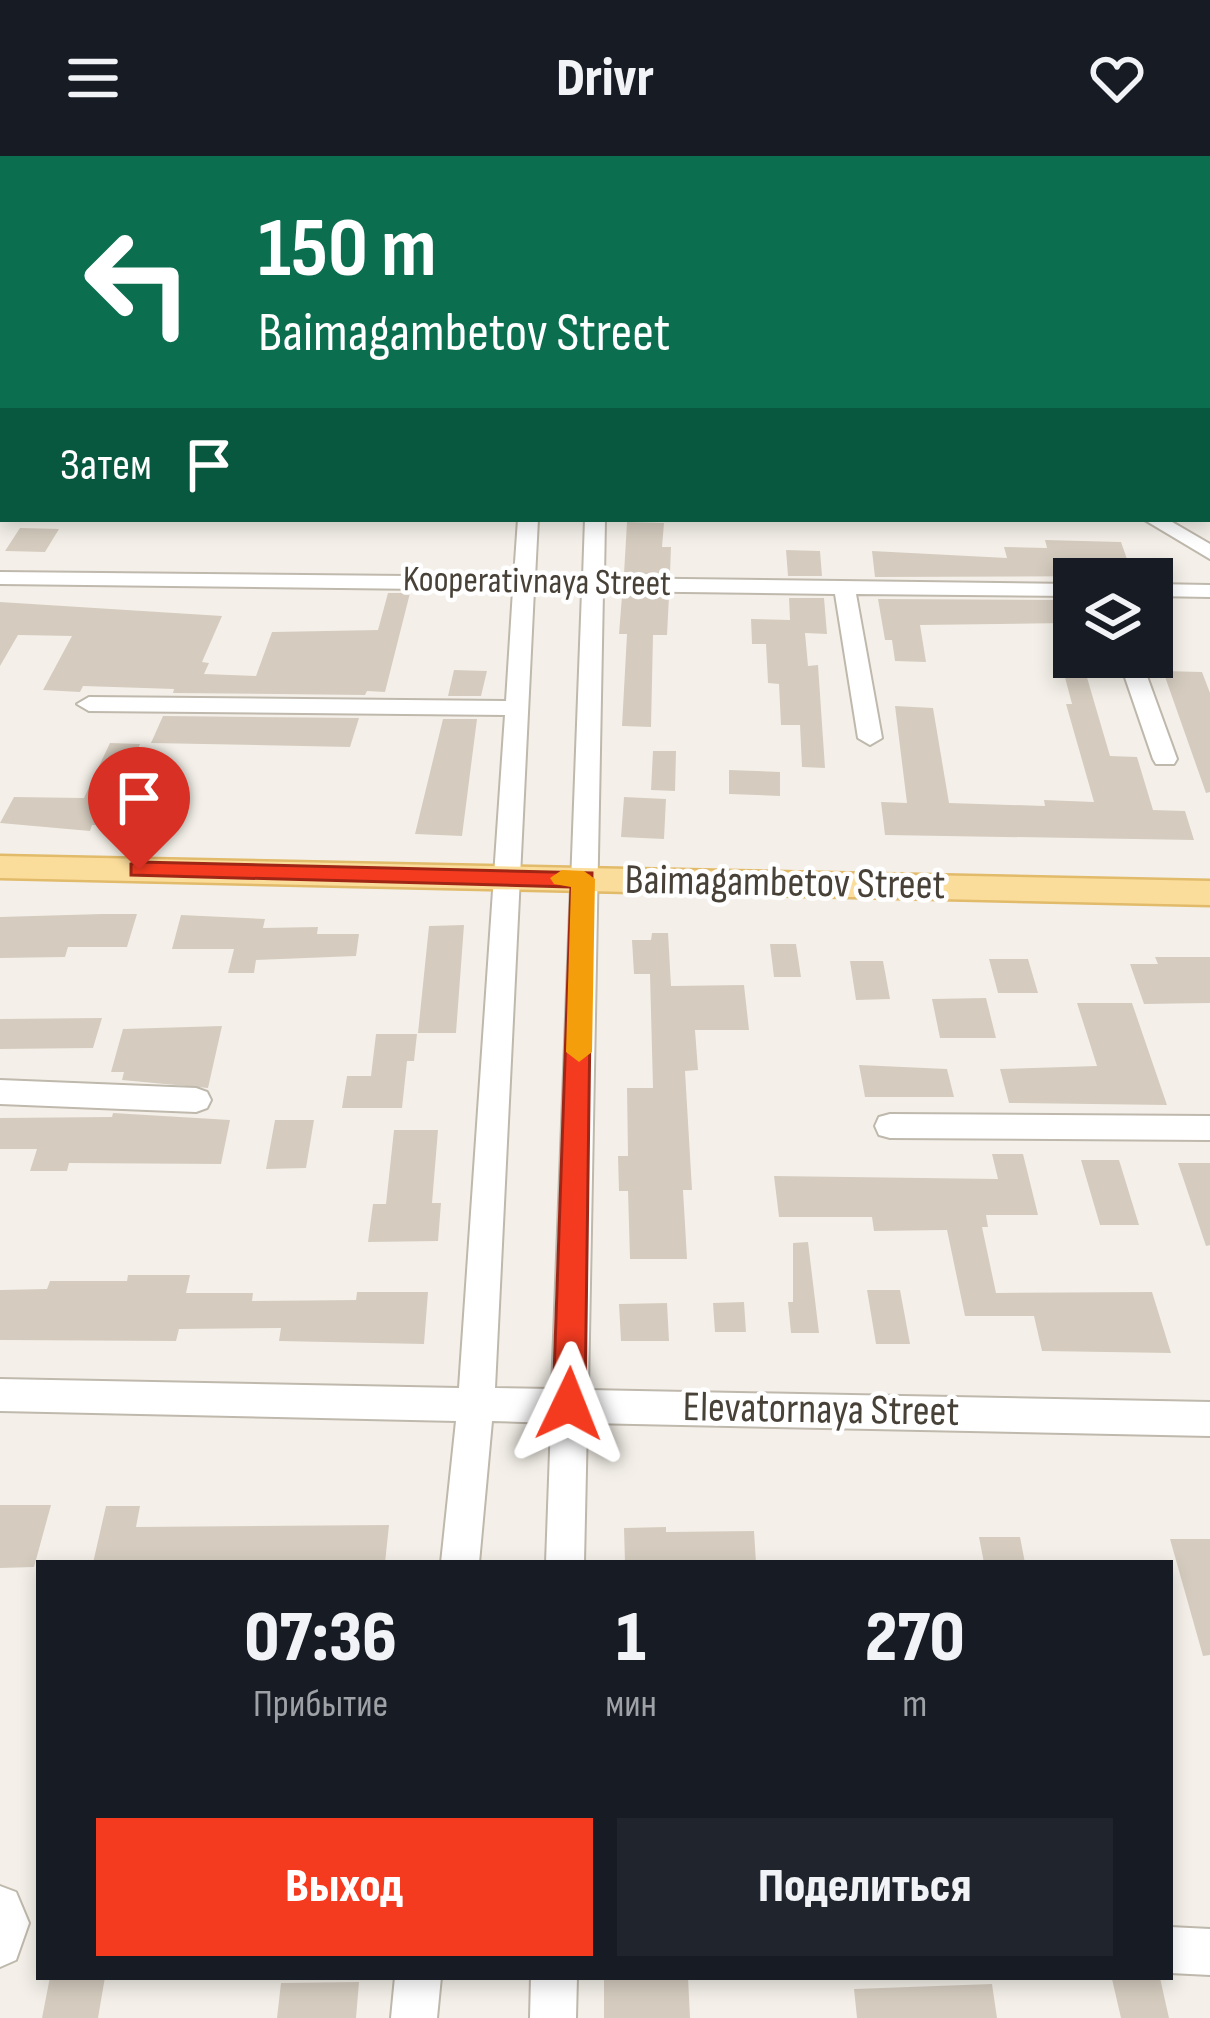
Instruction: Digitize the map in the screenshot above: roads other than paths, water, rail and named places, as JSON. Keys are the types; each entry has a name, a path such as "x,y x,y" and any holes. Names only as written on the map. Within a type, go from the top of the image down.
{"main road":[{"name":"Baimagambetov Street","path":"0,867 1210,893"}],"street":[{"path":"460,1560 476,1402 528,522"},
{"path":"565,1560 595,522"},
{"path":"1158,522 1210,554"},
{"name":"Kooperativnaya Street","path":"0,578 1053,590"},
{"path":"844,587 870,738"},
{"path":"1173,590 1210,591"},
{"path":"1137,678 1166,759"},
{"path":"89,704 517,708"},
{"path":"0,1092 196,1100"},
{"path":"890,1126 1210,1128"},
{"name":"Elevatornaya Street","path":"0,1395 1210,1418"},
{"path":"0,1908 6,1923 0,1943"},
{"path":"1173,1950 1210,1952"},
{"path":"414,2018 418,1980"},
{"path":"553,2018 554,1980"}]}
